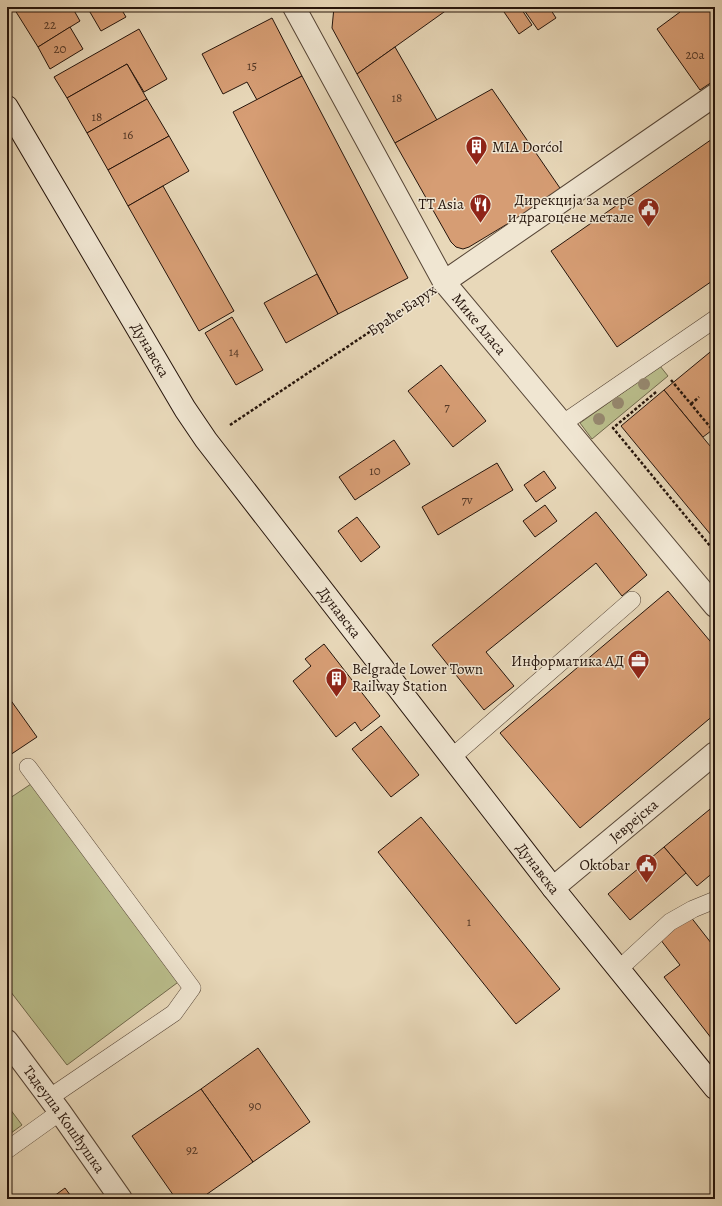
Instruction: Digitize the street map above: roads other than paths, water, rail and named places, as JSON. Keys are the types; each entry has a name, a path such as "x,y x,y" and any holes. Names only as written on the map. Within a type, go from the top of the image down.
{"street":[{"name":"Мике Аласа","path":"294,7 444,282 715,606"},
{"name":"Браће Барух","path":"444,282 715,95"},
{"name":"Дунавска","path":"7,107 185,410 206,440 450,758 715,1088"},
{"name":"Јеврејска","path":"553,888 715,753"},
{"name":"Тадеуша Кошћушка","path":"7,1041 55,1105 121,1199"}],"lane":[{"path":"562,424 715,319"},
{"path":"450,758 632,600"},
{"path":"7,1150 55,1105 174,1013 192,988 28,767"},
{"path":"619,969 670,922 693,909 715,900"}],"place":[{"name":"MIA Dorćol","path":"477,166"},
{"name":"TT Asia","path":"480,224"},
{"name":"Дирекција за мере и драгоцене метале","path":"649,228"},
{"name":"Информатика АД","path":"639,680"},
{"name":"Belgrade Lower Town Railway Station","path":"336,698"},
{"name":"Oktobar","path":"646,884"}]}
